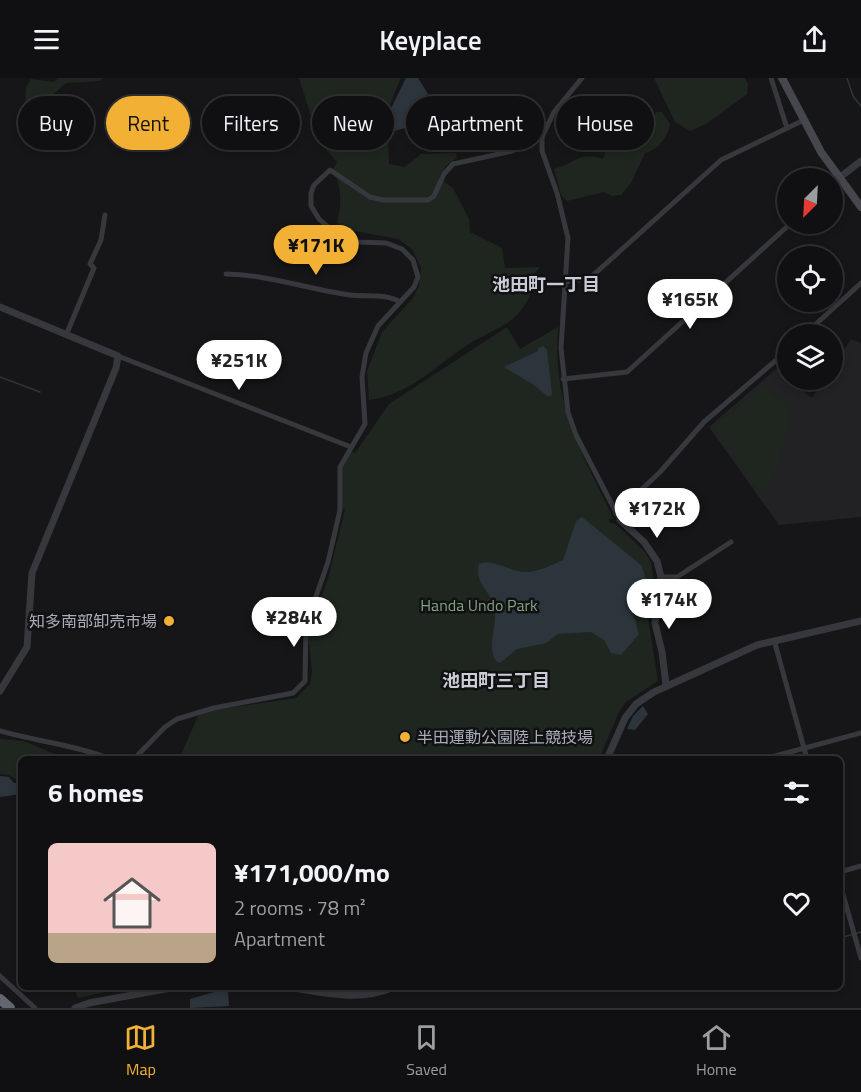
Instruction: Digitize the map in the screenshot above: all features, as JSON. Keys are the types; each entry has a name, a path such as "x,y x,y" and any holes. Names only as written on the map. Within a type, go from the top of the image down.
{"highway":[{"path":"0,999 10,1008"}],"main road":[{"path":"782,78 829,168"},
{"path":"843,189 861,207"}],"street":[{"path":"544,133 560,102 582,78"},
{"path":"771,78 787,128"},
{"path":"566,282 590,278 721,160 804,120"},
{"path":"139,756 165,727 177,719 214,708 290,694 302,687 306,674 307,620 328,562 340,510 340,467 351,447 358,440 366,420 362,377 368,347 378,326 418,281 413,260 398,247 386,243 359,243 328,227 319,219 314,213 310,198 314,185 324,173 333,170 363,195 377,199 428,200 434,196 444,174 453,164 514,150"},
{"path":"542,150 557,193 568,238 561,348 569,417 618,517 652,552 661,577 654,615 666,685"},
{"path":"843,176 861,161"},
{"path":"67,333 94,267 90,264 91,258 101,240 105,215"},
{"path":"563,379 627,372 779,234"},
{"path":"226,274 274,277 352,296 391,297 400,302"},
{"path":"816,324 861,284"},
{"path":"0,307 351,447"},
{"path":"0,692 27,647 32,573 112,378 118,356"},
{"path":"618,517 704,422 777,359"},
{"path":"661,577 677,577 731,542"},
{"path":"608,756 625,718 636,704 666,685 743,650 774,640 861,621"},
{"path":"774,640 806,756"},
{"path":"0,731 34,740 78,746 103,756"},
{"path":"775,756 861,732"},
{"path":"843,871 861,866"},
{"path":"843,895 861,958"},
{"path":"0,976 35,1008"},
{"path":"75,1008 89,1003 160,990"},
{"path":"308,990 347,996 373,994 385,990"}],"shaded area":[{"path":"406,78 418,78 429,96 406,96 406,128 394,131 394,102"},
{"path":"851,339 861,343 861,517 779,525 709,427 777,368 777,390 801,390 812,398 817,390 843,390 843,351"},
{"path":"543,346 547,350 552,395 548,397 534,385 504,367 538,351 538,348"},
{"path":"582,517 641,565 647,582 644,590 634,593 629,601 639,634 621,655 611,653 604,640 591,632 558,634 546,643 517,649 500,663 495,660 492,646 495,611 491,598 478,576 479,564 490,563 531,572 563,560 576,521"},
{"path":"643,706 648,714 635,730 627,729 633,716"},
{"path":"0,776 9,777 14,783 18,783 18,794 0,797"},
{"path":"218,991 228,991 229,1006 190,1008 190,999"}],"green space":[{"path":"58,78 103,78 99,81 66,83 51,96 26,96 26,87 31,79 54,82"},
{"path":"299,78 401,78 393,96 312,96 312,119"},
{"path":"654,78 745,78 748,84 747,94 706,124 690,131 675,122"},
{"path":"656,112 662,112 670,124 662,142 654,148 654,116"},
{"path":"327,150 389,150 389,164 405,167 421,154 456,153 457,158 446,166 439,178 453,188 469,219 470,232 502,248 505,268 540,267 530,278 531,288 527,302 512,320 469,344 410,386 384,397 369,400 367,371 382,332 413,298 419,286 421,268 412,249 398,239 354,231 337,223 340,196 333,170 337,162"},
{"path":"603,150 652,150 645,153 631,183 621,195 612,196 604,192 567,201 561,195 554,169 583,157 603,159 605,153"},
{"name":"Handa Undo Park","path":"507,327 520,349 558,327 557,355 560,380 571,427 590,472 614,519 610,519 609,522 617,525 645,552 651,562 654,584 648,610 658,681 626,702 619,712 600,756 180,756 198,716 215,710 296,698 310,684 312,672 308,633 328,579 345,509 341,508 342,468 351,451 355,453 389,404"},
{"path":"763,385 791,409 783,453 777,471 774,471 768,487 760,493 713,428"},
{"path":"0,739 24,741 59,756 18,756 18,781 9,775 0,774"},
{"path":"75,990 112,990 78,998"}],"waterway":[{"path":"847,78 853,96 861,106"},
{"path":"0,377 40,392"},
{"path":"843,937 861,932"}],"place":[{"name":"知多南部卸売市場","path":"169,621"},
{"name":"半田運動公園陸上競技場","path":"405,737"}],"district":[{"name":"池田町一丁目","path":"546,285"},
{"name":"池田町三丁目","path":"496,681"}]}
